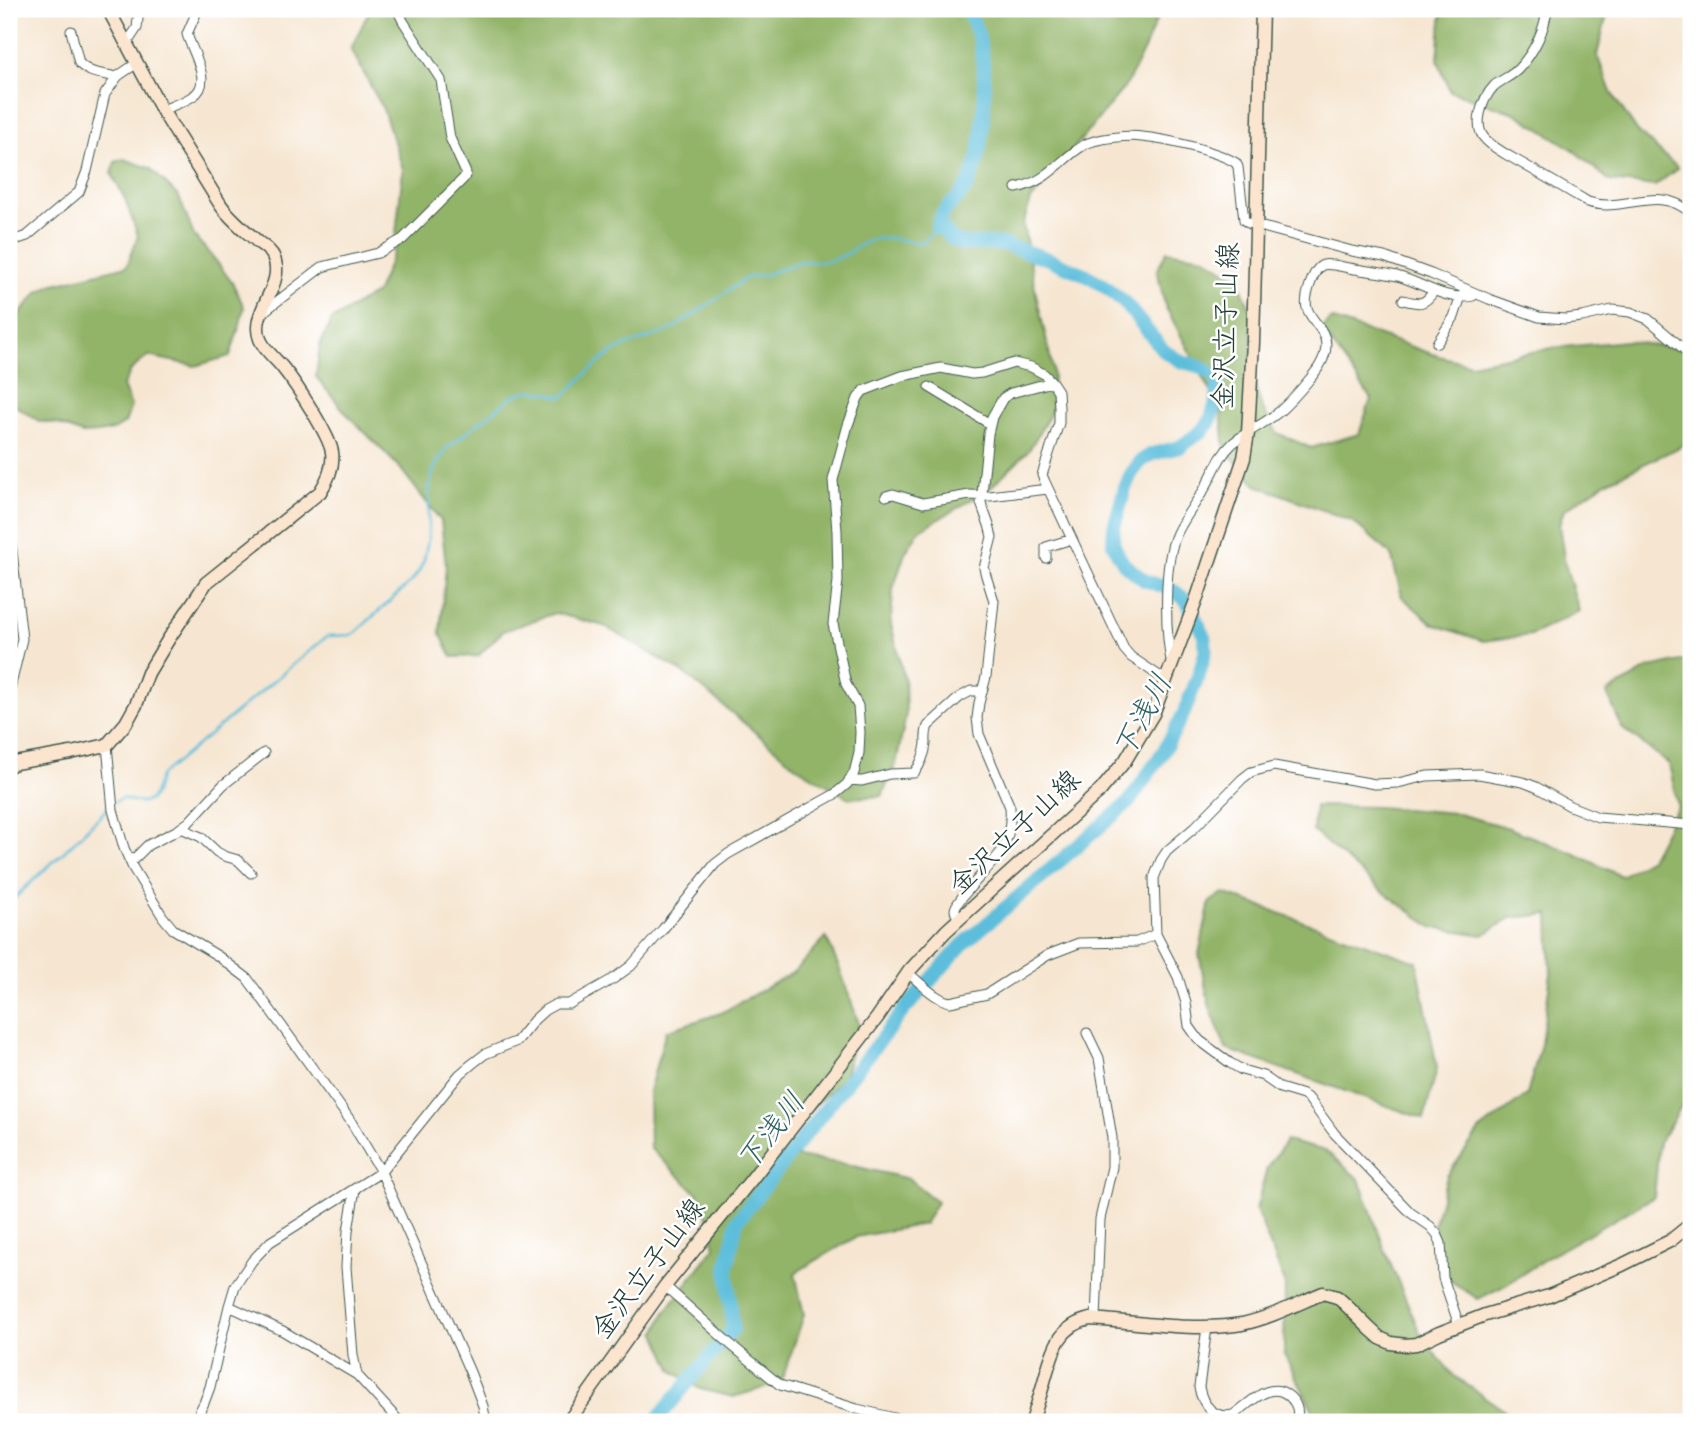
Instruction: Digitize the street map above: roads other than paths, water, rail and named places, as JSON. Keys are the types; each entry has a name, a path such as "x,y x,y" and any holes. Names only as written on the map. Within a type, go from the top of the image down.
{"street":[{"path":"9,766 107,745 126,723 148,673 206,583 320,492 327,481 332,460 328,440 285,370 262,344 258,331 261,314 276,275 274,257 224,210 162,110 108,9"},
{"path":"127,43 137,28 139,9"},
{"path":"162,110 194,96 201,86 203,76 187,34 198,9"},
{"path":"226,9 233,9"},
{"path":"261,314 322,267 378,253 403,239 464,178 466,173 450,138 441,80 397,9"},
{"name":"金沢立子山線","path":"568,1422 665,1286 751,1180 908,974 946,931 1101,790 1125,761 1153,714 1187,627 1244,458 1253,342 1262,9"},
{"path":"1547,9 1538,37 1524,63 1514,74 1495,86 1486,99 1479,129 1483,138 1588,202 1614,206 1653,199 1679,205 1691,213"},
{"path":"71,31 82,66 88,71 117,77"},
{"path":"9,232 18,239 27,236 79,192 107,90 117,77 137,63"},
{"path":"1016,188 1049,174 1086,144 1116,138 1144,137 1188,145 1233,161 1238,167 1244,220 1248,223 1384,257 1539,317 1571,318 1612,310 1630,312 1648,319 1691,355"},
{"path":"1172,667 1169,653 1167,573 1177,533 1221,457 1248,432 1282,410 1321,363 1326,341 1306,305 1313,275 1320,266 1394,275 1434,291 1461,296 1468,297 1475,293"},
{"path":"1403,300 1423,302 1434,291"},
{"path":"1437,343 1454,317 1461,296"},
{"path":"194,1422 210,1387 235,1286 251,1261 270,1242 381,1172 459,1075 471,1064 485,1054 517,1041 545,1010 556,1004 569,1004 631,966 715,864 738,848 835,794 854,773 859,753 858,706 846,684 833,624 838,581 838,531 833,480 848,425 863,391 902,376 941,368 972,374 1014,363 1045,374 1058,391 1059,423 1042,475 1124,649 1131,657 1167,681"},
{"path":"959,919 955,906 1003,849 1011,820 1010,807 979,734 977,718 986,677 994,601 984,568 992,537 981,503 988,434 992,417 1003,398 1011,393 1052,382"},
{"path":"929,387 990,424"},
{"path":"886,496 893,494 923,503 970,495 1014,494 1048,489"},
{"path":"9,525 14,609 22,639 12,667 9,692"},
{"path":"1046,558 1046,547 1072,539"},
{"path":"849,780 854,782 890,774 914,773 926,745 928,726 960,697 971,691 982,691"},
{"path":"107,745 113,810 131,862 173,929 218,956 247,978 350,1120 381,1172 470,1372 486,1422"},
{"path":"131,862 148,845 181,828 196,816 223,785 264,753"},
{"path":"1459,1325 1443,1278 1441,1243 1430,1226 1411,1213 1339,1139 1309,1099 1230,1063 1199,1040 1189,1026 1184,994 1175,969 1156,934 1153,884 1157,867 1167,851 1194,828 1242,779 1251,772 1268,767 1283,767 1375,784 1398,783 1444,774 1485,774 1523,782 1598,817 1691,825"},
{"path":"181,828 201,837 217,852 238,860 251,873"},
{"path":"908,974 950,1002 987,994 1048,955 1079,943 1137,942 1156,934"},
{"path":"1087,1033 1099,1059 1112,1138 1112,1167 1100,1219 1096,1320"},
{"path":"355,1189 348,1231 346,1267 357,1375"},
{"path":"1032,1422 1054,1347 1062,1335 1080,1322 1096,1320 1207,1327 1243,1324 1323,1293 1337,1297 1380,1338 1391,1343 1416,1344 1485,1315 1549,1296 1622,1265 1670,1241 1691,1224"},
{"path":"665,1286 780,1385 905,1422"},
{"path":"229,1307 283,1331 357,1375 400,1422"},
{"path":"1207,1327 1199,1387 1200,1396 1209,1410 1219,1415 1233,1415 1264,1392 1276,1389 1285,1392 1295,1402 1299,1412 1296,1422"}],"waterway":[{"name":"下浅川","path":"655,1422 733,1329 727,1268 737,1221 904,1010 962,945 1129,802 1163,752 1184,713 1206,649 1204,635 1186,600 1173,590 1144,580 1124,564 1113,543 1114,527 1131,474 1141,461 1152,454 1180,447 1203,430 1209,423 1217,401 1216,375 1182,362 1164,351 1123,301 1084,274 1002,244 961,244 949,237 944,229 937,228 943,213 968,184 979,151 982,131 984,89 981,50 978,34 967,9"},
{"path":"115,802 122,798 138,802 149,800 155,792 160,776 325,638 356,632 412,581 424,560 428,540 429,489 434,468 447,448 513,396 534,391 562,397 592,368 617,350 674,328 748,277 765,275 801,261 833,260 873,239 889,238 922,243 937,228"},
{"path":"9,903 110,806"}]}
